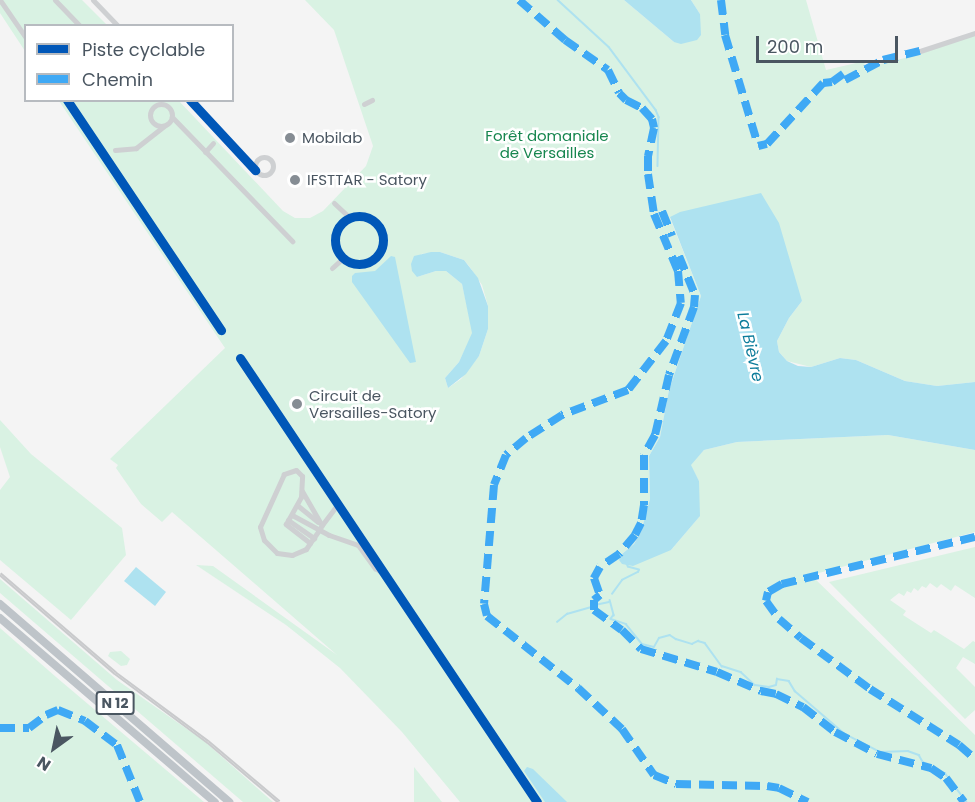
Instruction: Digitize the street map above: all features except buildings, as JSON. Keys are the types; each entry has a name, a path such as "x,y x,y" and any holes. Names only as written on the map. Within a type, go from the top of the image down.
{"highway":[{"name":"N 12","path":"0,604 229,802"},
{"name":"N 12","path":"0,618 215,802"}],"street":[{"path":"0,0 24,35"},
{"path":"55,0 78,24"},
{"path":"93,0 116,24"},
{"path":"920,51 975,33"},
{"path":"364,104 372,100"},
{"path":"68,102 221,330"},
{"path":"192,102 248,163 255,170 265,175 270,173 273,167 271,161 266,158 255,163 248,163"},
{"path":"115,150 136,148 166,125 172,117 172,105 154,103 151,110 152,121 158,126 166,125"},
{"path":"172,117 292,241"},
{"path":"205,152 213,143"},
{"path":"255,163 255,170"},
{"path":"334,203 350,218"},
{"path":"364,217 377,224 381,231 383,246 380,253 368,263 353,264 343,258 336,247 335,239 341,224 350,218 364,217"},
{"path":"332,268 343,258"},
{"path":"240,358 537,802"},
{"path":"290,517 302,491 303,479 299,472 291,470 284,474 263,517 260,530 269,547 285,555 297,554 312,541 338,504"},
{"path":"302,491 320,528"},
{"path":"297,505 320,528"},
{"path":"290,517 358,545 375,568 385,575"},
{"path":"290,517 312,541"}],"green space":[{"path":"0,0 82,0 106,24 24,24 24,49 0,13"},
{"name":"Forêt domaniale de Versailles","path":"305,0 624,0 674,42 700,14 691,0 806,0 826,70 865,61 864,68 913,56 975,35 975,382 937,386 905,381 856,360 840,358 811,367 787,361 779,352 777,341 789,318 802,301 670,218 701,296 669,390 660,437 649,456 650,499 641,532 634,544 622,554 671,550 699,517 699,481 690,465 704,450 737,442 888,435 975,450 975,532 811,575 975,735 975,802 460,802 402,732 340,668 286,625 196,565 213,566 337,655 172,512 162,522 141,504 116,468 118,465 110,459 225,348 60,102 180,102 283,211 295,218 310,218 323,211 366,166 373,146 334,30","holes":["440,252 464,260 482,285 488,306 488,329 479,356 461,379 448,388 445,378 459,362 473,333 462,284 446,271 436,271 417,277 421,254"]},
{"path":"0,420 31,454 122,528 126,555 71,620 0,560 0,490 10,477 0,447"},
{"path":"975,547 975,598 955,585 951,591 941,584 937,588 930,583 926,588 922,586 918,591 914,588 911,593 907,591 904,596 899,593 890,600 906,611 903,615 931,633 934,630 964,649 973,641 975,642 975,664 963,657 956,668 975,687 975,710 965,719 829,582"},
{"path":"0,579 117,680 204,741 273,802 243,802 0,593"},
{"path":"0,628 56,677 204,802 0,802"},
{"path":"121,651 130,659 127,665 121,666 108,656 110,652"},
{"path":"414,767 442,802 414,802"}],"water":[{"path":"624,0 691,0 700,14 701,35 697,40 681,44 674,42"},
{"path":"761,193 779,223 802,301 789,318 777,341 779,352 787,361 798,366 811,367 840,358 856,360 905,381 937,386 975,382 975,450 888,435 737,442 704,450 691,465 699,481 700,516 671,550 633,566 622,564 619,560 622,554 634,544 641,532 650,499 649,456 660,437 669,390 701,296 670,217 680,212"},
{"path":"440,252 464,260 478,278 488,306 488,329 479,356 466,374 448,388 445,378 459,362 472,333 462,284 446,271 436,271 417,277 412,271 411,264 414,256"},
{"path":"391,256 395,257 416,362 410,363 352,282 352,276 355,273 375,271"},
{"path":"136,567 166,592 155,606 124,581"},
{"path":"527,767 533,769 567,802 545,802 524,771"}],"waterway":[{"name":"La Bièvre","path":"558,0 609,47 656,110 659,117 658,166"},
{"path":"612,594 622,580 639,570 628,567 626,563"},
{"path":"610,600 614,615 611,619 626,624 642,644 654,647 659,638 670,635 692,644 698,641 705,643 722,666 741,672 755,685 769,687 776,685 777,679 789,681 795,691 845,734 880,752 908,751 919,755 923,762 945,773 967,802"},
{"path":"595,605 609,602"},
{"path":"557,622 567,614 591,607"}],"railway":[{"path":"0,574 115,673 208,742 279,802"}],"marked path":[{"path":"519,0 565,40 608,70 619,93 626,100 642,108 652,119 654,128 648,156 648,174 654,214 678,271 681,303 666,341 628,390 562,415 526,438 506,455 494,485 484,604 487,616 578,688 622,729 654,775 676,784 779,788 808,802"},
{"path":"721,0 725,35 757,142"},
{"path":"845,80 883,60 920,51"},
{"path":"758,146 767,144 823,83 832,82 843,74"},
{"path":"662,211 672,236"},
{"path":"679,256 695,295 694,307 669,375 655,435 644,455 644,505 641,523 635,535 619,554 600,567 594,578 600,595 594,600 594,610 622,630 641,649 717,672 761,691 776,694 803,707 835,732 877,754 931,768 946,778 964,802"},
{"path":"975,537 782,584 768,592 766,601 779,619 801,638 870,689 959,745 975,759"},
{"path":"0,728 29,728 46,715 58,710 85,721 117,745 140,802"}],"cycle path":[{"path":"68,102 221,330"},
{"path":"192,102 255,170"},
{"path":"354,216 364,216 376,223 383,235 383,240 383,245 376,257 364,264 354,264 339,253 335,245 335,235 346,220 354,216"},
{"path":"240,358 537,802"}],"place":[{"name":"Mobilab","path":"290,138"},
{"name":"IFSTTAR - Satory","path":"295,180"},
{"name":"Circuit de Versailles-Satory","path":"297,404"}]}
